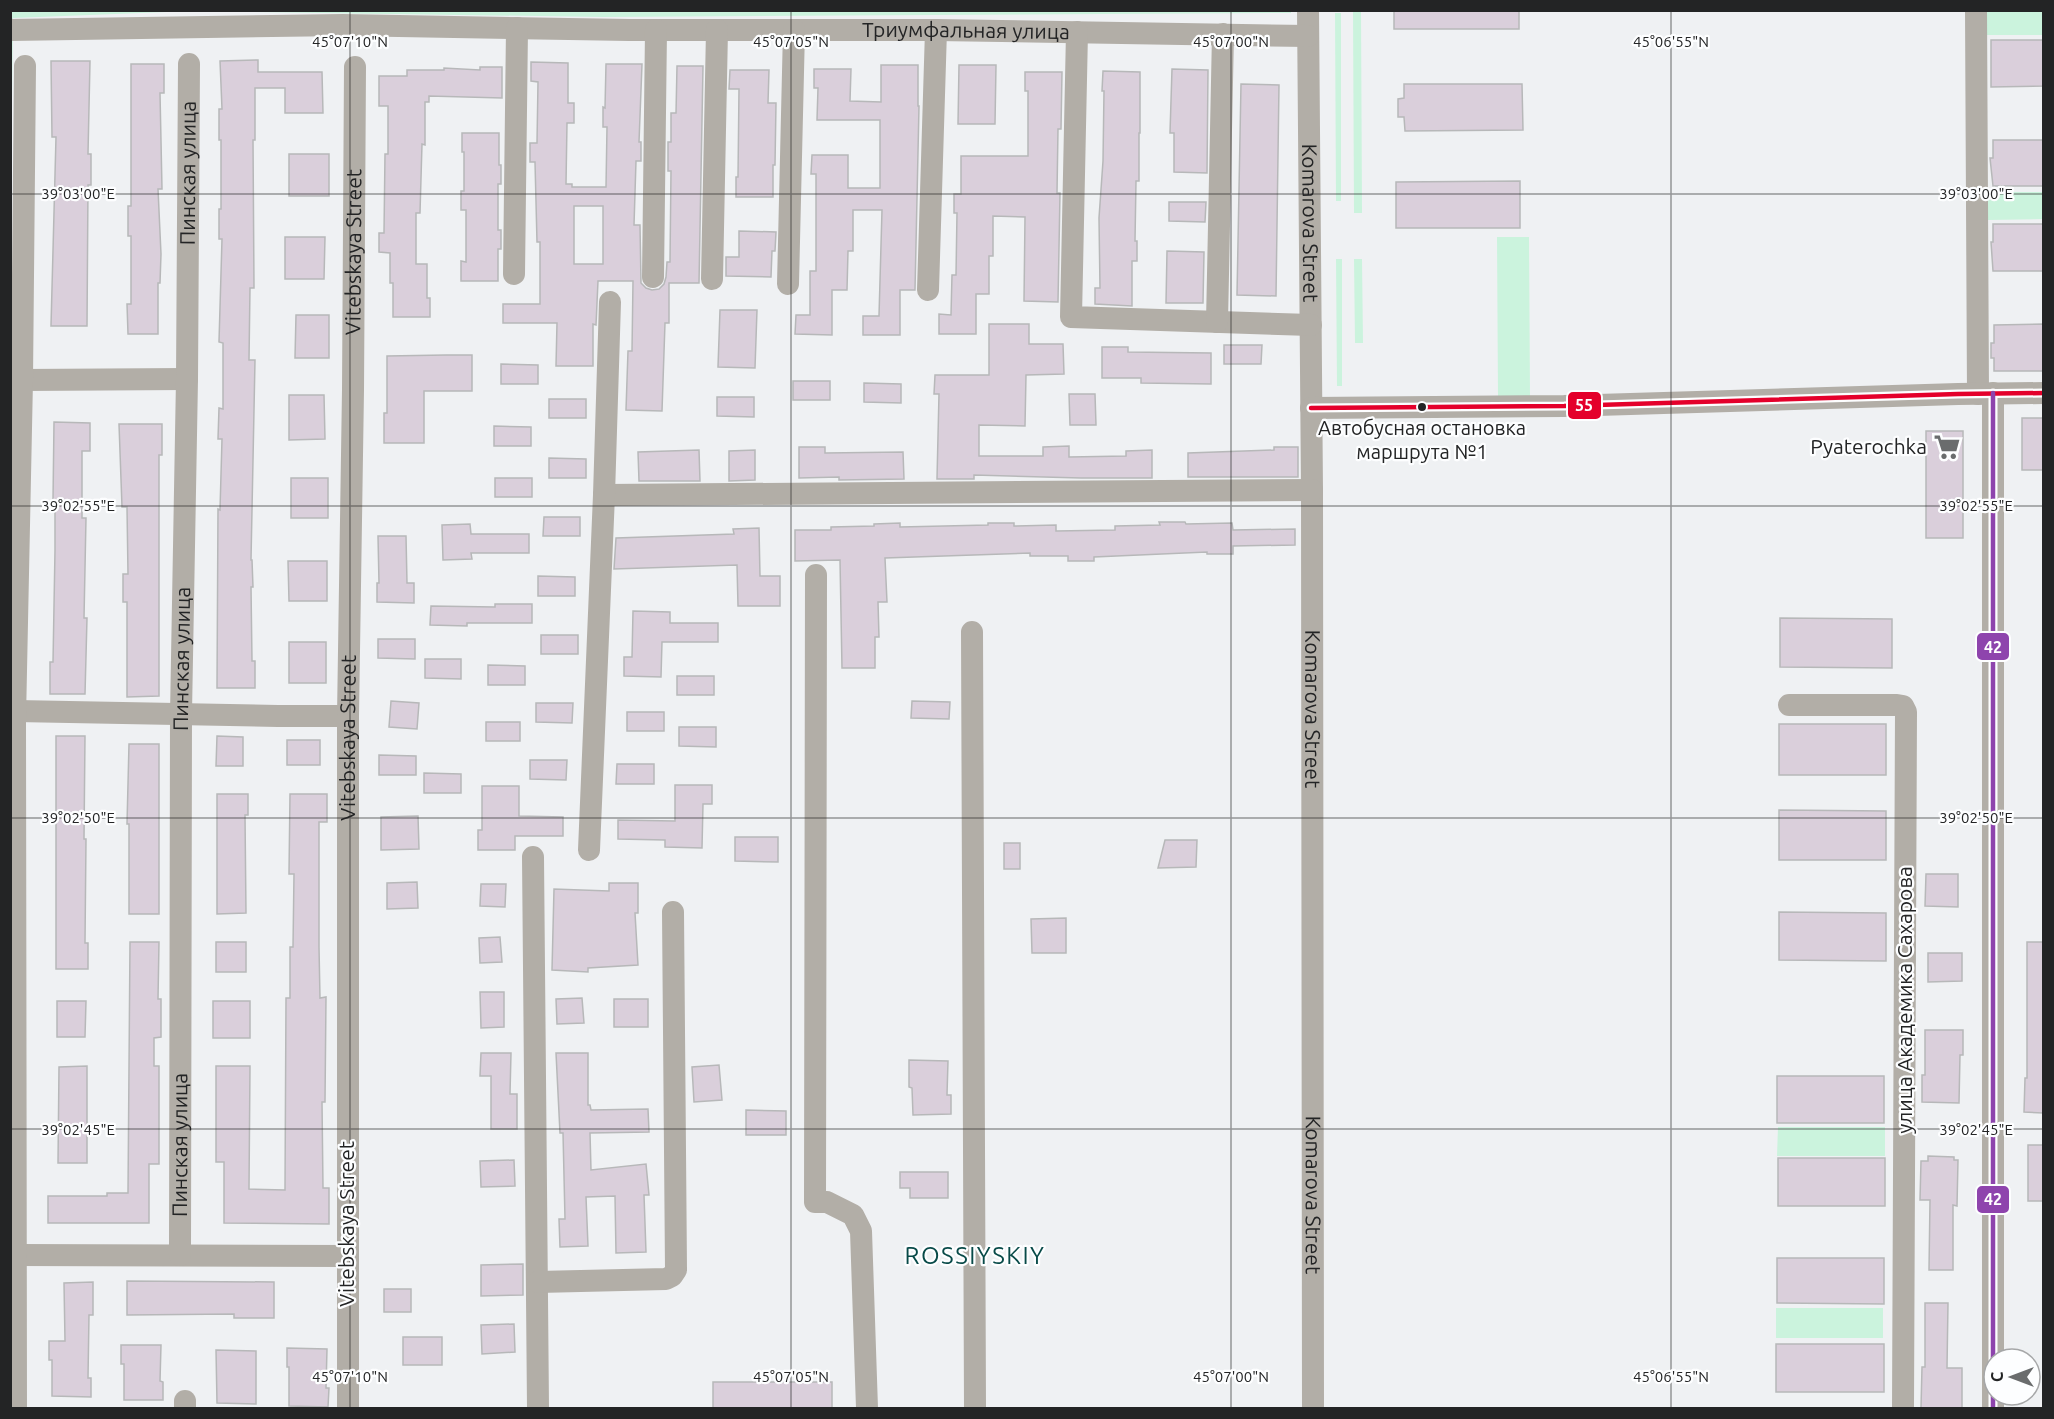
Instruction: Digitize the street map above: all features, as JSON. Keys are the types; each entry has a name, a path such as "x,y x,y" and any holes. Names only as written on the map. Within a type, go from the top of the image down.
{"street":[{"name":"Komarova Street","path":"1308,10 1312,490 1313,1408"},
{"path":"1976,10 1985,394 1993,1408"},
{"name":"Триумфальная улица","path":"10,30 344,18 517,28 629,20 656,30 794,30 948,24 1077,32 1308,36"},
{"path":"928,290 948,24"},
{"path":"514,274 517,28"},
{"path":"653,277 656,30"},
{"path":"711,279 717,30"},
{"path":"788,284 794,30"},
{"path":"1077,32 1071,317 1311,326"},
{"path":"1217,322 1222,34"},
{"name":"Пинская улица","path":"180,1255 181,714 187,379 189,64"},
{"path":"16,1408 14,725 22,380 25,66"},
{"name":"Vitebskaya Street","path":"348,1408 348,716 355,67"},
{"path":"590,850 610,302"},
{"path":"22,380 187,379"},
{"path":"1311,408 1564,406 2043,393"},
{"path":"604,495 1312,490"},
{"path":"816,575 814,1202 827,1202 853,1215 861,1231 867,1408"},
{"path":"972,632 975,1408"},
{"name":"улица Академика Сахарова","path":"1789,705 1897,705 1903,706 1906,712 1903,1408"},
{"path":"14,725 181,714 348,716"},
{"path":"533,857 538,1408"},
{"path":"538,1282 666,1279 676,1270 674,912"},
{"path":"17,1255 347,1256"}],"green space":[{"path":"11,11 192,11 13,18 11,177"},
{"path":"192,11 1291,11 1291,13 603,17"},
{"path":"1353,11 1361,11 1362,213 1354,213"},
{"path":"1986,11 2043,11 2043,35 1986,35"},
{"path":"1335,13 1341,13 1341,201 1336,201"},
{"path":"1988,192 2043,192 2043,219 1988,220"},
{"path":"1497,237 1529,237 1530,397 1498,397"},
{"path":"1336,259 1342,259 1342,386 1337,386"},
{"path":"1354,259 1362,259 1363,343 1355,343"},
{"path":"1778,1127 1885,1127 1885,1156 1777,1156"},
{"path":"1776,1308 1883,1308 1883,1338 1776,1338"}],"building":[{"path":"1394,10 1519,10 1519,29 1394,29"},
{"path":"1991,40 2043,40 2043,86 1991,87"},
{"path":"258,60 258,72 322,72 323,113 285,113 285,88 255,88 254,288 250,288 249,360 255,360 251,560 253,587 251,587 252,661 255,661 255,688 217,688 218,509 220,510 222,439 218,439 219,408 223,409 223,343 219,342 222,239 219,239 221,140 219,140 219,109 222,109 220,61"},
{"path":"51,61 90,61 88,154 91,154 91,185 88,185 87,326 51,326 56,137 52,137"},
{"path":"531,62 568,63 568,103 574,103 574,123 567,123 566,184 572,184 572,187 606,187 607,127 603,127 603,107 605,108 606,64 642,64 639,142 641,142 641,161 636,161 634,225 640,225 641,283 652,290 659,289 664,284 667,262 670,262 671,171 668,171 668,142 671,142 671,113 676,113 677,66 703,66 699,283 669,283 669,323 665,323 662,411 626,410 628,351 632,351 633,281 598,281 596,325 593,324 593,366 556,366 557,323 503,323 503,304 540,304 540,242 537,242 535,162 530,162 530,143 537,143 538,82 531,81","holes":["574,206 603,206 603,264 574,264"]},
{"path":"131,64 164,64 164,93 160,93 162,189 158,189 161,254 160,283 158,283 158,334 128,334 127,304 131,304 131,236 128,236 128,206 131,206"},
{"path":"881,65 918,65 915,290 900,290 900,335 863,335 863,316 879,316 882,210 853,210 853,251 848,251 847,290 832,290 832,335 795,334 796,315 810,315 810,271 816,271 816,174 811,174 812,155 848,155 848,188 880,188 880,120 817,120 818,88 814,88 814,69 851,69 850,101 881,102"},
{"path":"959,65 996,65 995,124 958,124"},
{"path":"480,67 502,67 502,98 429,96 429,102 425,102 425,145 422,144 420,213 416,213 416,264 427,264 427,298 430,298 430,317 393,317 390,253 379,252 379,233 384,233 388,106 379,106 379,76 407,76 407,70 444,70 444,68 480,70"},
{"path":"1172,69 1208,70 1207,173 1174,172 1174,133 1170,133"},
{"path":"730,70 769,70 768,103 776,103 773,197 736,197 739,89 729,89"},
{"path":"1103,71 1140,72 1139,181 1136,181 1135,241 1137,241 1137,261 1132,261 1132,306 1095,304 1095,288 1100,288 1099,218 1103,161"},
{"path":"1025,72 1062,72 1061,129 1058,129 1057,193 1060,193 1058,302 1024,301 1025,217 993,216 993,256 989,256 989,294 976,294 976,334 939,334 939,314 951,315 952,275 956,275 957,213 954,213 954,194 961,194 961,156 1028,156 1028,91 1025,91"},
{"path":"1241,84 1279,85 1276,296 1237,295"},
{"path":"1404,84 1522,84 1523,130 1405,131 1404,117 1398,117 1398,99 1404,98"},
{"path":"462,133 499,133 501,184 498,184 498,230 501,230 501,249 498,249 498,281 461,281 461,261 466,262 466,210 461,210 461,191 464,191"},
{"path":"1993,140 2043,140 2043,186 1993,186 1990,158 1993,158"},
{"path":"289,154 329,154 329,196 289,196"},
{"path":"1520,181 1520,228 1396,228 1396,182"},
{"path":"1169,202 1206,202 1205,222 1169,221"},
{"path":"1993,224 2043,224 2043,271 1993,271 1991,242 1993,242"},
{"path":"739,231 776,232 775,251 772,251 771,277 726,276 726,257 739,257"},
{"path":"285,237 325,237 324,279 285,279"},
{"path":"1167,251 1204,252 1203,303 1166,303"},
{"path":"720,310 757,310 755,368 718,367"},
{"path":"296,315 329,315 329,358 295,358"},
{"path":"989,324 1029,324 1029,344 1063,344 1064,374 1026,375 1025,426 979,425 979,456 1043,456 1043,447 1069,446 1069,457 1126,456 1126,451 1152,450 1152,478 974,475 974,479 937,479 939,394 934,394 935,375 989,375"},
{"path":"2043,324 2043,371 1994,371 1991,343 1994,343 1994,325"},
{"path":"1224,345 1262,345 1261,364 1224,364"},
{"path":"1102,347 1128,347 1128,352 1211,353 1211,384 1141,383 1141,378 1102,378"},
{"path":"472,355 472,391 424,391 424,443 384,443 384,413 387,413 387,356"},
{"path":"501,364 538,365 538,384 501,384"},
{"path":"793,381 830,381 830,400 793,400"},
{"path":"864,383 901,384 901,403 864,402"},
{"path":"1069,394 1095,394 1096,425 1070,425"},
{"path":"289,395 324,395 325,439 289,440"},
{"path":"717,397 754,397 754,417 717,416"},
{"path":"549,399 586,399 586,418 549,418"},
{"path":"2022,418 2043,418 2043,470 2022,470"},
{"path":"54,422 90,423 90,451 82,451 82,518 86,518 85,694 50,694 50,662 53,662 55,550"},
{"path":"119,424 162,424 162,455 159,455 159,696 127,697 127,602 123,602 123,574 128,574 127,507 122,507"},
{"path":"494,426 531,427 531,446 494,446"},
{"path":"1926,431 1963,431 1963,538 1926,538"},
{"path":"799,447 825,447 825,453 903,452 904,479 799,478"},
{"path":"1274,447 1298,447 1298,477 1188,477 1188,453 1274,450"},
{"path":"699,450 700,481 639,481 638,452"},
{"path":"755,450 755,480 729,481 729,451"},
{"path":"549,458 586,459 586,478 549,478"},
{"path":"291,478 328,478 328,518 291,518"},
{"path":"495,478 532,478 532,497 495,497"},
{"path":"544,517 580,517 580,536 543,536"},
{"path":"1159,522 1232,523 1233,530 1295,529 1295,545 1233,546 1233,554 1207,554 1207,552 1094,557 1094,561 1068,561 1068,556 1030,556 1030,553 885,558 887,602 878,602 879,637 875,637 875,668 842,668 840,560 795,561 795,530 831,530 831,527 900,523 900,527 1014,523 1014,526 1056,525 1056,531 1115,530 1115,526 1160,525"},
{"path":"470,524 471,534 529,534 529,553 471,553 472,559 443,560 442,525"},
{"path":"759,528 760,576 780,576 780,606 738,606 737,565 614,569 616,538 734,534 733,529"},
{"path":"378,536 406,536 407,583 414,583 414,603 377,602"},
{"path":"288,561 327,561 327,601 289,601"},
{"path":"538,576 575,577 575,596 538,596"},
{"path":"495,604 532,604 532,623 430,625 431,606 495,607"},
{"path":"633,611 670,612 670,623 718,623 718,642 662,642 661,677 624,676 624,657 632,657"},
{"path":"1780,618 1892,619 1892,668 1780,667"},
{"path":"541,635 578,635 578,654 541,654"},
{"path":"378,639 415,639 415,659 378,658"},
{"path":"289,642 326,642 326,683 289,683"},
{"path":"425,659 461,659 461,679 425,678"},
{"path":"488,665 525,666 525,685 488,685"},
{"path":"677,676 714,676 714,695 677,695"},
{"path":"391,701 419,703 417,729 389,727"},
{"path":"912,701 950,702 949,719 911,718"},
{"path":"536,703 573,703 572,723 536,722"},
{"path":"627,712 664,712 664,731 627,731"},
{"path":"486,722 520,722 520,741 486,741"},
{"path":"1779,724 1886,724 1886,775 1779,775"},
{"path":"679,727 716,727 716,747 679,746"},
{"path":"56,736 85,736 85,943 88,943 88,969 56,969"},
{"path":"217,736 243,737 243,766 216,766"},
{"path":"287,740 320,740 320,765 287,765"},
{"path":"129,744 159,744 159,914 129,914 129,824 127,824"},
{"path":"379,755 416,756 416,775 379,775"},
{"path":"530,760 567,760 566,780 530,779"},
{"path":"617,764 654,764 654,784 616,784"},
{"path":"424,773 461,774 461,793 424,793"},
{"path":"675,785 712,785 712,804 703,804 702,848 665,847 665,840 618,839 618,820 675,821"},
{"path":"482,786 519,786 519,816 563,817 563,836 515,836 515,850 478,850 478,830 482,830"},
{"path":"217,794 248,794 248,815 245,815 246,913 217,914"},
{"path":"290,794 327,794 327,822 319,822 319,947 320,998 326,997 325,1102 322,1102 323,1188 329,1188 329,1224 224,1223 224,1162 216,1162 216,1066 250,1066 249,1189 285,1190 286,998 290,998 294,874 289,874"},
{"path":"1779,810 1886,811 1886,860 1779,860"},
{"path":"418,816 419,849 381,850 381,817"},
{"path":"735,837 778,837 778,862 735,861"},
{"path":"1165,840 1197,840 1196,867 1158,868"},
{"path":"1004,843 1020,843 1020,869 1004,869"},
{"path":"1926,874 1958,874 1958,907 1925,906"},
{"path":"417,882 418,908 387,909 387,883"},
{"path":"609,883 638,883 638,913 635,913 638,965 588,968 588,972 552,970 554,889 609,891"},
{"path":"481,884 506,884 505,907 480,906"},
{"path":"1779,912 1886,913 1886,961 1779,960"},
{"path":"1066,918 1066,953 1032,953 1031,919"},
{"path":"500,937 502,962 480,963 479,938"},
{"path":"130,942 159,942 158,999 161,999 161,1037 154,1038 154,1066 159,1066 159,1164 149,1164 149,1223 48,1223 48,1196 107,1196 107,1193 128,1193"},
{"path":"216,942 246,942 246,972 216,972"},
{"path":"2027,942 2043,942 2043,1113 2024,1112 2025,1078 2027,1078"},
{"path":"1928,953 1962,953 1962,981 1928,982"},
{"path":"480,992 504,992 504,1027 481,1028"},
{"path":"582,998 584,1023 557,1024 556,999"},
{"path":"614,999 648,999 648,1027 614,1027"},
{"path":"57,1001 86,1001 85,1037 57,1037"},
{"path":"213,1001 250,1001 250,1038 213,1038"},
{"path":"1925,1030 1963,1030 1959,1103 1922,1102 1922,1075 1925,1075"},
{"path":"481,1053 511,1053 510,1094 517,1094 517,1129 491,1129 491,1076 480,1076"},
{"path":"556,1053 588,1053 588,1105 591,1110 648,1109 649,1132 590,1133 591,1170 646,1164 649,1195 644,1195 646,1252 616,1253 615,1196 586,1197 588,1246 560,1247 559,1219 565,1219 563,1133 560,1133"},
{"path":"909,1060 948,1061 947,1095 951,1095 951,1114 913,1115 912,1088 909,1087"},
{"path":"719,1065 722,1100 694,1102 692,1067"},
{"path":"87,1066 87,1163 58,1163 59,1067"},
{"path":"1777,1076 1884,1076 1884,1123 1777,1123"},
{"path":"746,1110 786,1111 786,1135 746,1135"},
{"path":"2028,1145 2043,1145 2043,1201 2028,1201"},
{"path":"1928,1156 1954,1157 1954,1160 1958,1160 1957,1206 1953,1205 1953,1270 1929,1270 1930,1200 1920,1200 1921,1161 1928,1161"},
{"path":"1778,1158 1885,1158 1885,1206 1778,1206"},
{"path":"514,1160 515,1186 481,1187 480,1161"},
{"path":"900,1172 948,1172 948,1198 910,1198 910,1188 900,1188"},
{"path":"1777,1258 1884,1258 1884,1304 1777,1303"},
{"path":"523,1264 523,1295 481,1296 481,1265"},
{"path":"127,1281 274,1282 274,1318 234,1318 234,1314 127,1315"},
{"path":"93,1282 93,1315 89,1315 88,1378 91,1378 91,1397 52,1396 52,1360 49,1360 49,1341 65,1341 64,1283"},
{"path":"384,1289 411,1289 411,1312 384,1312"},
{"path":"1925,1303 1948,1303 1947,1368 1962,1368 1962,1408 1921,1408 1922,1367 1925,1367"},
{"path":"514,1324 515,1352 482,1354 481,1325"},
{"path":"403,1337 442,1337 442,1365 403,1365"},
{"path":"1776,1344 1884,1344 1884,1392 1776,1392"},
{"path":"121,1345 161,1345 160,1381 163,1382 163,1400 124,1400 124,1364 121,1364"},
{"path":"287,1348 327,1349 328,1407 289,1406"},
{"path":"216,1350 256,1351 256,1404 217,1403"},
{"path":"713,1382 832,1382 832,1408 713,1408"}],"transit line":[{"name":"42","path":"1993,393 1993,1408"},
{"name":"55","path":"1311,408 1564,406 2044,393"}],"place":[{"name":"Автобусная остановка маршрута №1","path":"1422,407"},
{"name":"Pyaterochka","path":"1947,447"}],"district":[{"name":"ROSSIYSKIY","path":"975,1256"}]}
